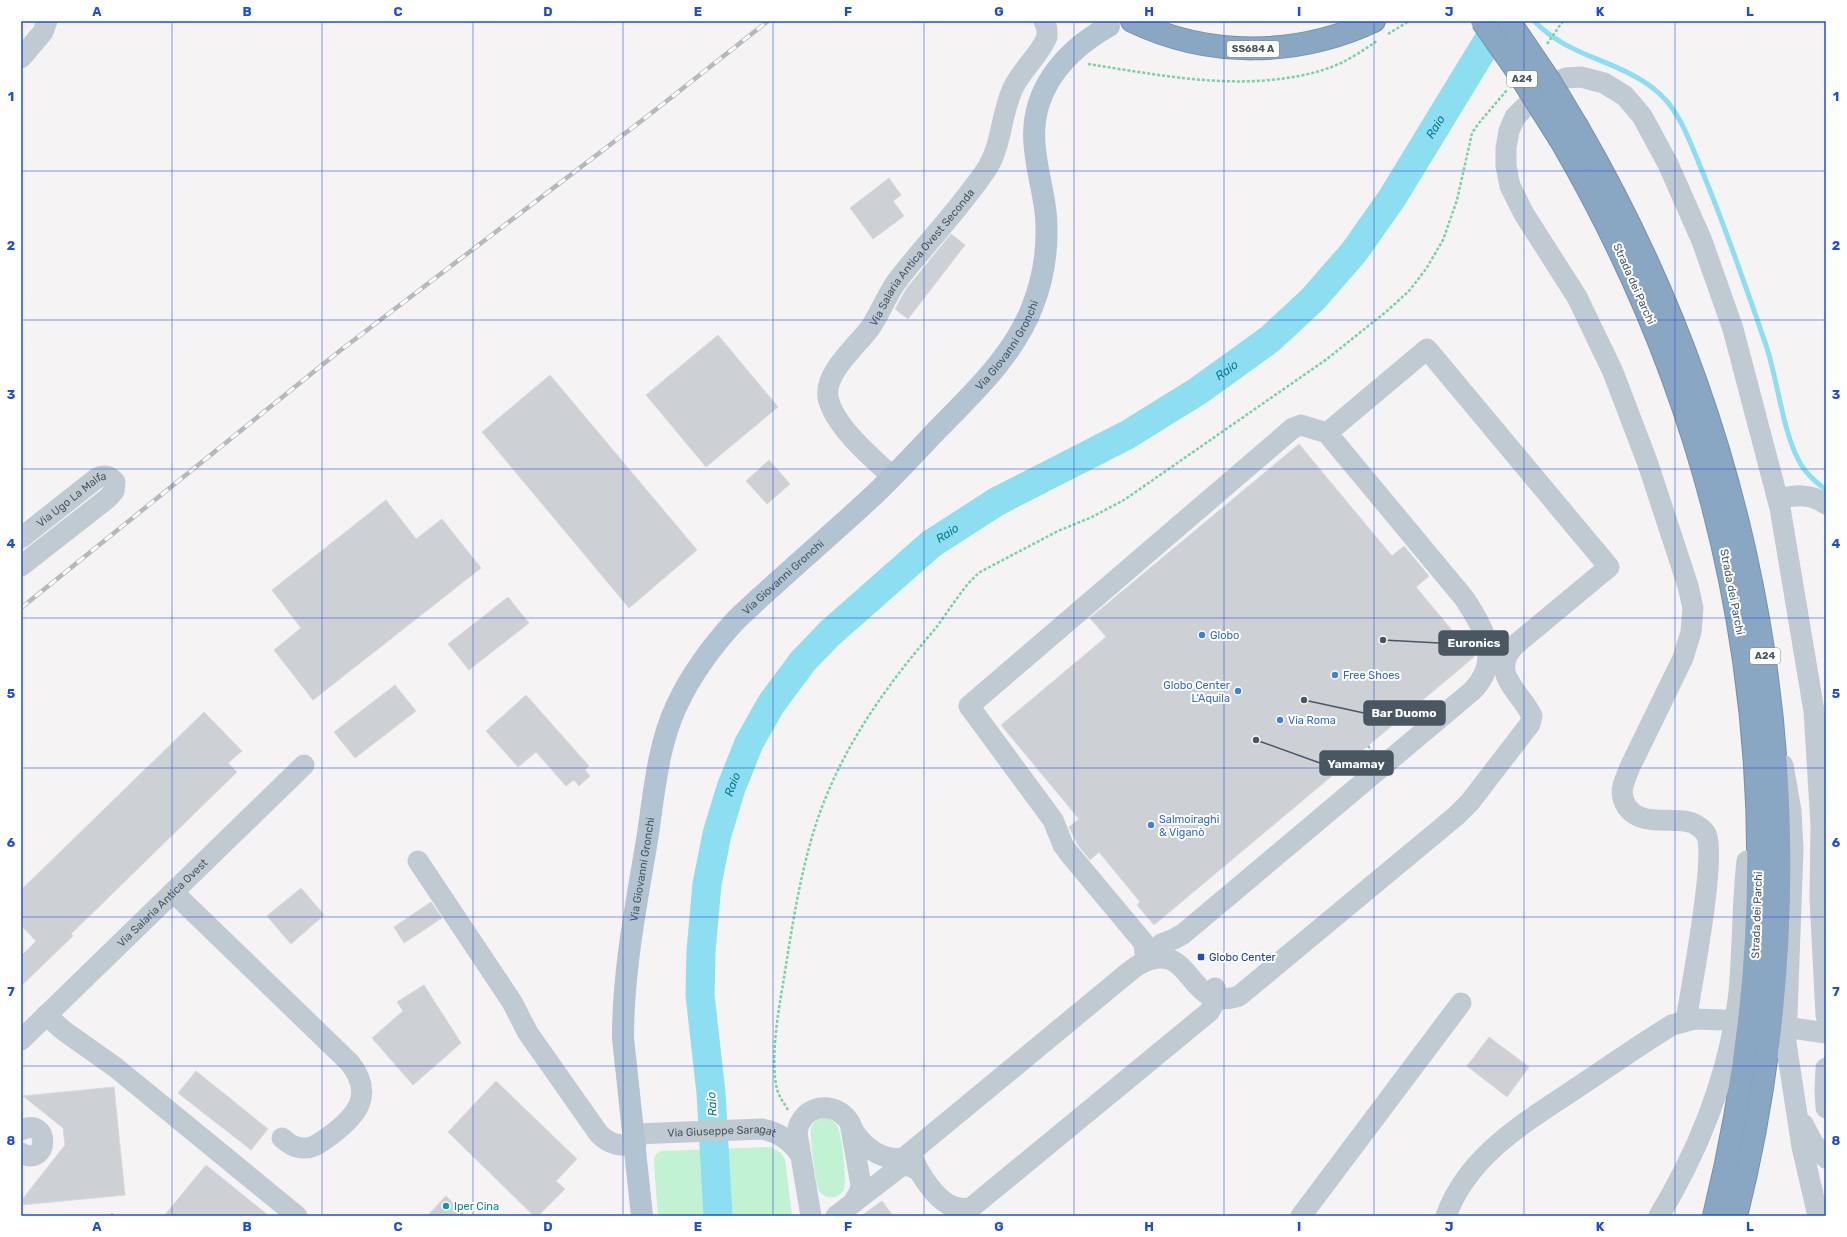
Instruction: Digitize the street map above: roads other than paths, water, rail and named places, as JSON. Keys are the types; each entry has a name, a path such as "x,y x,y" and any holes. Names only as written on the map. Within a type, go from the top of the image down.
{"highway":[{"name":"SS684 A","path":"1132,21 1155,31 1179,38 1217,46 1248,49 1273,48 1312,43 1346,33 1374,21"},
{"name":"Strada dei Parchi","path":"1482,21 1519,74 1569,133 1617,198 1643,251 1685,349 1724,466 1739,523 1754,594 1770,695 1779,812 1780,872 1777,944 1769,1034 1761,1092 1736,1216"},
{"name":"Strada dei Parchi","path":"1509,21 1549,80 1569,133 1584,180 1634,282 1660,341 1696,443 1724,548 1737,612 1746,668 1757,783 1757,928 1754,985 1739,1099 1714,1216"}],"main road":[{"name":"Via Giovanni Gronchi","path":"642,1216 623,1038 625,978 662,750 676,708 694,672 721,636 736,620 892,476 995,368 1015,342 1025,324 1040,284 1046,238 1044,203 1034,140 1035,121 1039,103 1052,76 1067,57 1086,40 1109,26"}],"street":[{"path":"21,58 43,32 47,21"},
{"name":"Via Salaria Antica Ovest Seconda","path":"892,476 861,447 836,415 828,396 830,380 869,329 897,282 988,167 997,149 1004,114 1013,88 1047,37 1047,29 1044,21"},
{"path":"1686,1020 1707,879 1710,852 1709,841 1705,833 1689,822 1644,819 1637,816 1625,805 1622,797 1623,786 1629,769 1683,658 1691,632 1693,608 1688,586 1648,464 1613,372 1577,297 1524,214 1510,186 1506,166 1506,148 1509,131 1521,110 1549,86 1566,78 1581,77 1604,83 1625,96 1642,116 1668,164 1702,241 1733,329 1778,500 1814,711 1821,824 1820,898 1826,1016"},
{"path":"762,1129 800,1118 815,1108 833,1108 843,1114 850,1123 860,1142 875,1152 898,1158 905,1157 909,1164 948,1205 959,1209 972,1207 1219,1004 1246,991 1450,822 1470,802 1530,724 1532,716 1508,680 1504,668 1507,656 1515,645 1609,567 1427,349 1326,433"},
{"path":"1219,1004 1216,989 1192,959 1177,947 1153,948 1144,943 1068,852 1063,845 1053,820 969,706 1292,428 1301,425 1326,433 1464,598 1507,644 1511,646 1515,645"},
{"name":"Via Ugo La Malfa","path":"21,538 97,478 108,476 115,482 114,491 108,498 21,566"},
{"path":"1778,500 1797,495 1806,496 1826,504"},
{"path":"1464,598 1475,614 1488,646 1486,670 1480,683"},
{"path":"807,1196 819,1208 830,1211 844,1210 909,1164 1124,976 1153,948 1183,934 1480,683 1484,681 1493,682 1523,702"},
{"path":"1770,695 1791,811 1792,882 1786,1043 1805,1159 1818,1216"},
{"name":"Via Salaria Antica Ovest","path":"21,1040 304,765"},
{"path":"1659,1216 1678,1182 1706,1120 1718,1088 1727,1054 1738,993 1746,874 1757,783"},
{"name":"Via Giuseppe Saragat","path":"418,861 512,1002 528,1033 604,1139 614,1144 667,1133 762,1129 772,1131 781,1136 800,1154"},
{"path":"174,892 350,1063 358,1076 362,1091 362,1101 353,1116 335,1132 314,1147 305,1149 291,1145 282,1138"},
{"path":"1124,976 1142,963 1153,958 1171,960 1181,967 1206,995 1219,1004"},
{"path":"1301,1216 1461,1003"},
{"path":"46,1016 64,1031 115,1067 297,1216"},
{"path":"1446,1216 1463,1182 1487,1153 1520,1127 1672,1025 1686,1020 1724,1020"},
{"path":"1792,1028 1826,1033"},
{"path":"1826,1068 1826,1108"},
{"path":"1796,1107 1809,1135 1826,1158"},
{"path":"800,1118 797,1133 811,1216"},
{"path":"844,1210 860,1192 861,1185 850,1123"},
{"path":"21,1130 25,1128 35,1128 42,1134 43,1139 43,1144 39,1152 31,1156 23,1155"}],"waterway":[{"name":"Raio","path":"718,1216 711,1093 700,995 701,951 707,884 717,834 731,788 749,743 771,704 803,661 830,633 931,544 996,502 1127,435 1198,391 1270,339 1313,299 1354,252 1392,198 1500,21"},
{"path":"1534,21 1563,43 1639,79 1662,96 1676,114 1687,135 1709,188 1766,345 1784,420 1793,448 1804,469 1826,490"}],"railway":[{"path":"21,608 337,353 649,115 768,21"}],"place":[{"name":"Globo","path":"1202,635"},
{"name":"Euronics","path":"1383,640"},
{"name":"Free Shoes","path":"1335,675"},
{"name":"Globo Center L'Aquila","path":"1238,691"},
{"name":"Bar Duomo","path":"1304,700"},
{"name":"Via Roma","path":"1280,720"},
{"name":"Yamamay","path":"1256,740"},
{"name":"Salmoiraghi & Viganò","path":"1151,825"},
{"name":"Globo Center","path":"1201,957"},
{"name":"Iper Cina","path":"446,1206"}]}
